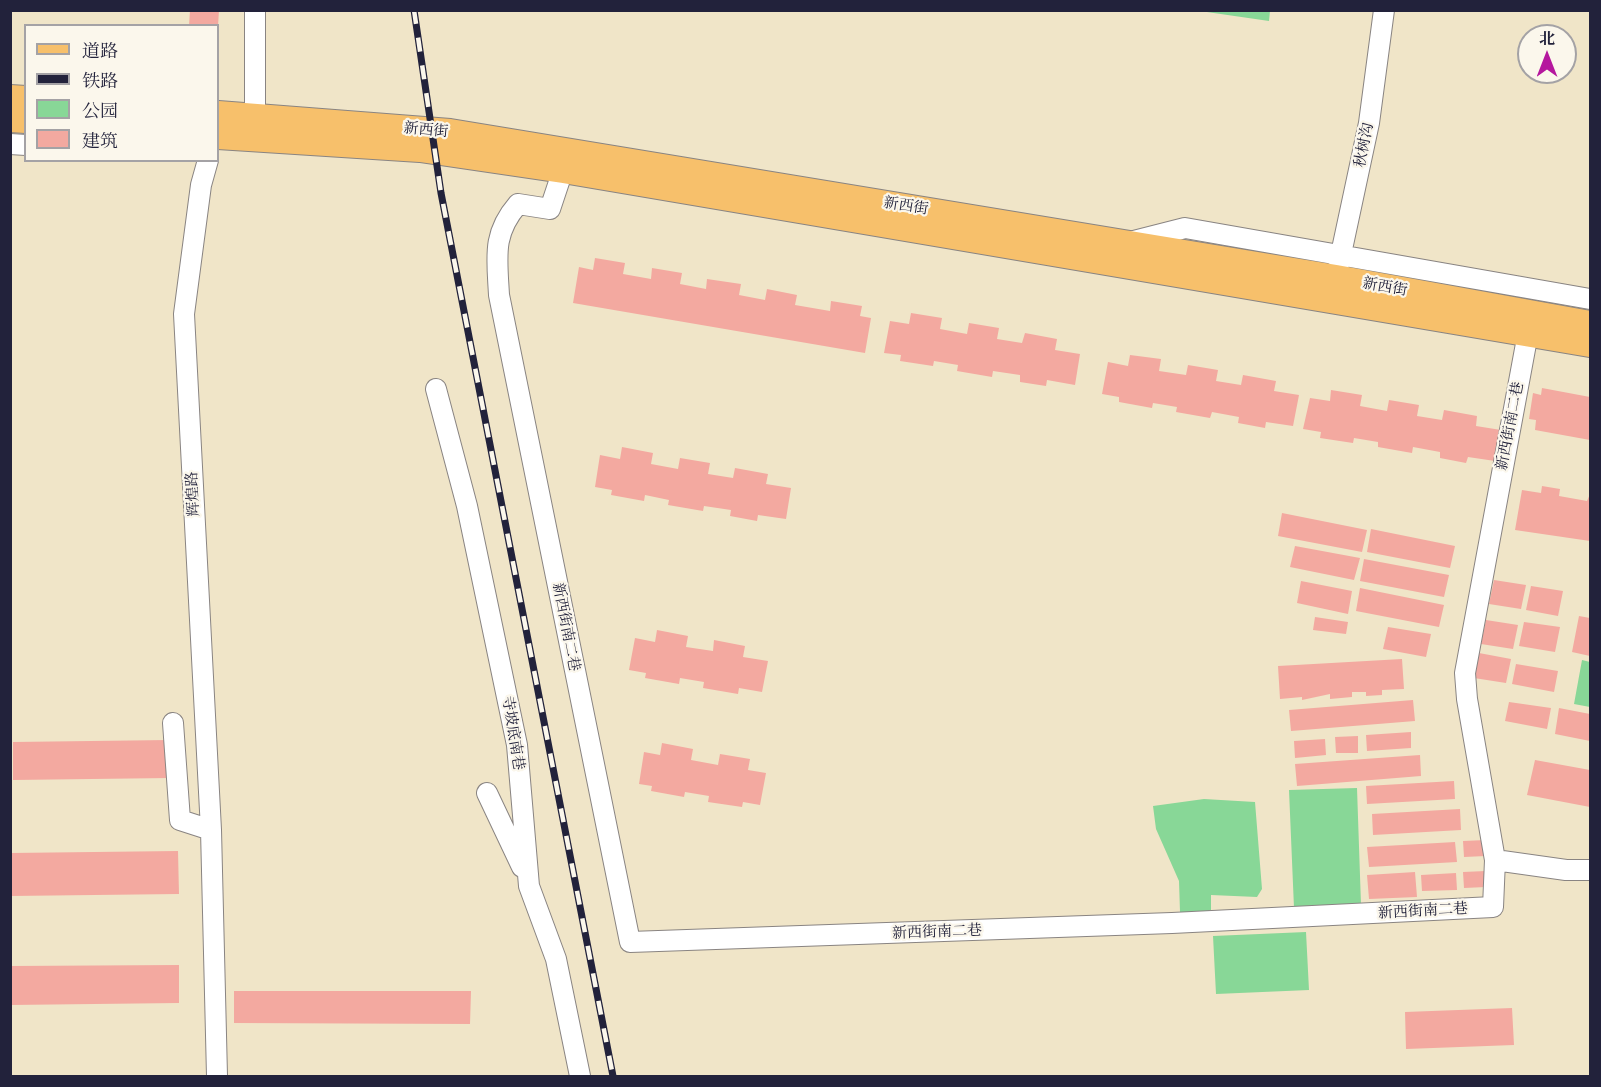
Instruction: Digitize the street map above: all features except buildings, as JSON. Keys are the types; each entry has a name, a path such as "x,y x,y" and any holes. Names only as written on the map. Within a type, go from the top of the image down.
{"main road":[{"name":"新西街","path":"219,114 450,132 1128,243 1338,267 1590,324"},
{"name":"新西街","path":"219,135 420,149 563,170 1590,344"}],"street":[{"path":"219,134 255,116 255,10"},
{"name":"秋树沟","path":"1338,267 1369,123 1384,10"},
{"name":"辉煌路","path":"207,162 201,185 184,314 211,830 217,1077"},
{"name":"新西街南二巷","path":"563,170 550,209 518,204 504,220 497,243 499,294 630,942 1172,923 1493,907 1495,860 1467,699 1465,673 1528,333"},
{"path":"1338,267 1590,298"},
{"name":"寺坡底南巷","path":"436,389 467,506 517,745 529,886 556,958 580,1077"},
{"path":"173,723 180,820 211,830"},
{"path":"488,793 529,886"},
{"path":"1495,860 1556,869 1590,870"}],"green space":[{"path":"1270,10 1269,21 1200,11"},
{"path":"1582,660 1590,662 1590,707 1574,704"},
{"path":"1357,788 1361,905 1294,908 1289,790"},
{"path":"1204,799 1255,802 1262,889 1257,897 1211,895 1211,910 1195,917 1180,912 1179,881 1156,829 1153,806"},
{"path":"1306,932 1309,990 1216,994 1213,936"}],"railway":[{"path":"414,10 441,193 613,1076"}]}
